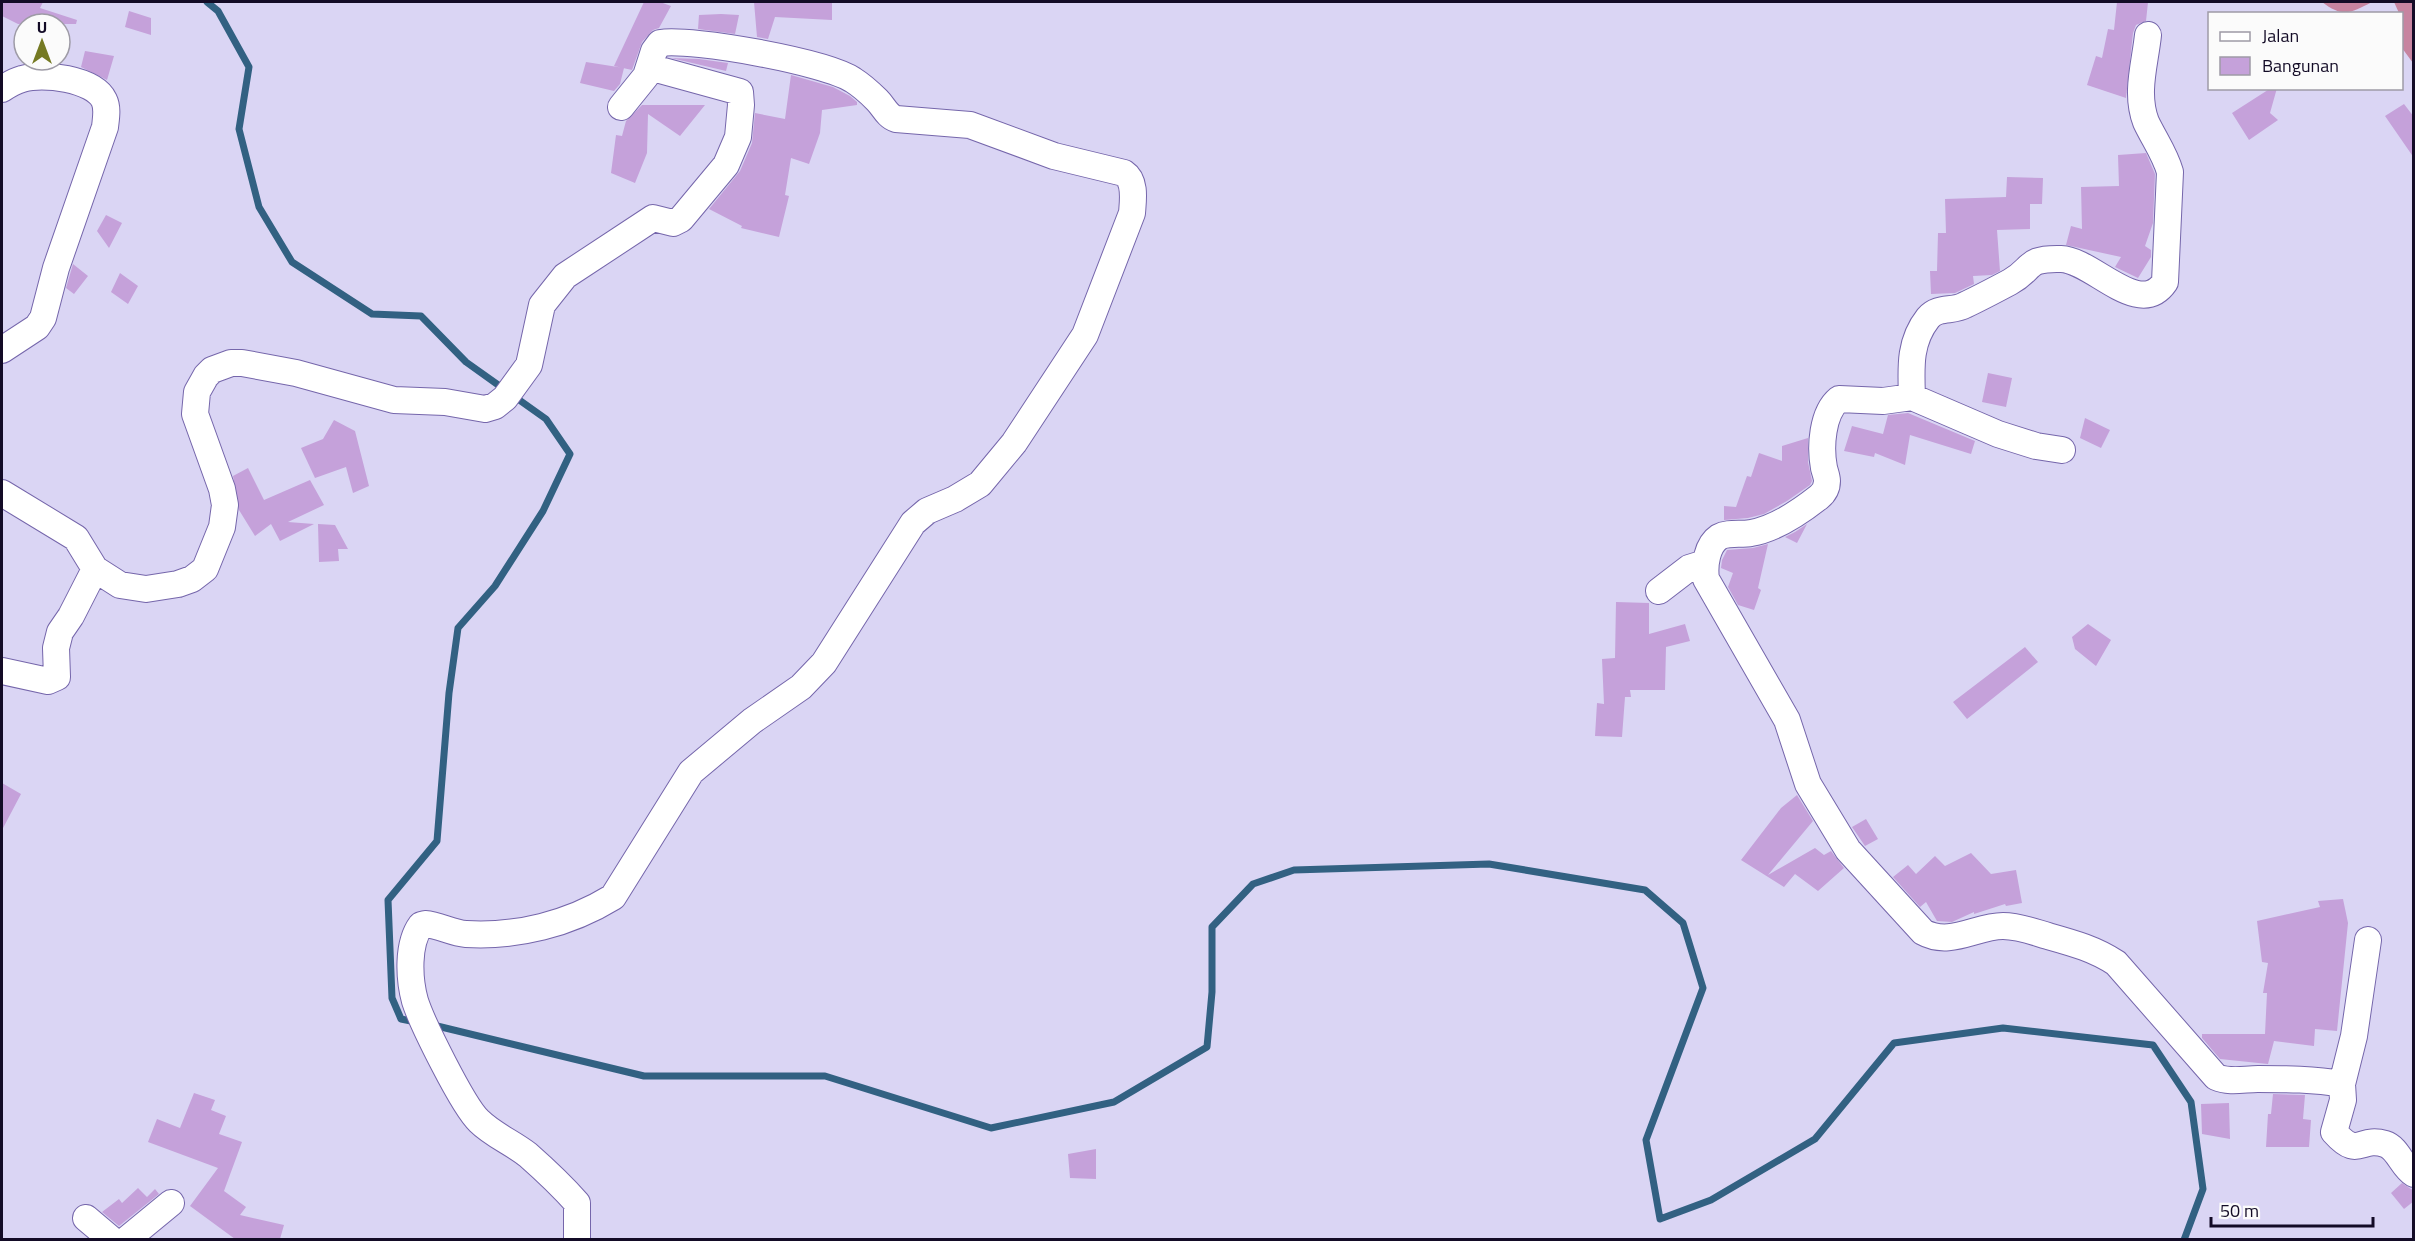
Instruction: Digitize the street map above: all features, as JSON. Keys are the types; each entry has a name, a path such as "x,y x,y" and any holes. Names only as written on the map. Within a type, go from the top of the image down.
{"street":[{"path":"1912,397 1911,352 1929,316 1941,310 1963,306 2012,281 2037,260 2059,259 2077,262 2131,294 2149,294 2158,290 2165,282 2170,172 2167,161 2145,119 2141,71 2148,35"},
{"path":"577,1239 577,1203 527,1155 479,1122 464,1102 415,1000 411,967 413,945 421,925 431,925 463,934 508,934 546,926 584,913 613,897 691,772 752,721 801,687 824,663 913,523 927,511 955,499 980,484 1014,443 1085,335 1132,213 1131,182 1124,173 1054,156 970,125 896,119 891,117 877,100 852,79 833,70 768,55 721,47 664,42 657,45 646,76 621,107"},
{"path":"2,493 76,538 95,569 120,585 146,589 178,584 192,579 205,569 222,527 225,505 222,489 199,429 195,405 200,385 206,376 218,367 231,363 242,363 296,373 394,400 445,402 485,409 495,406 505,398 529,365 542,305 565,276 653,218 673,223 681,219 726,165 738,137 740,92 734,88 649,67"},
{"path":"2,89 24,78 76,80 99,93 104,100 106,117 56,268 45,314 37,327 2,350"},
{"path":"2062,450 2036,446 1998,434 1912,397 1883,401 1843,397 1832,405 1824,430 1822,447 1827,482 1821,496 1780,523 1751,533 1721,536 1714,542 1705,563 1706,579 1787,720 1808,784 1848,850 1923,932 1932,936 1957,937 2002,926 2017,927 2085,946 2116,963 2216,1077 2227,1081 2246,1078 2317,1080 2342,1084"},
{"path":"1659,591 1689,568 1705,563"},
{"path":"2,671 48,681 57,677 56,648 60,632 95,569"},
{"path":"2368,940 2354,1036 2342,1084 2343,1100 2339,1138 2352,1146 2380,1143 2388,1145 2414,1174"},
{"path":"126,1239 171,1203"},
{"path":"86,1218 112,1239"}],"shaded area":[{"path":"2322,2 2372,2 2352,11 2342,12"},
{"path":"2394,2 2413,2 2413,63 2403,49 2403,12 2399,12"}],"building":[{"path":"2,2 43,2 40,8 52,12 12,12 12,21 2,16"},
{"path":"644,2 660,2 671,6 659,28 653,30 642,42 632,70 614,66"},
{"path":"754,2 832,2 832,20 775,17 768,39 757,37"},
{"path":"2117,2 2148,2 2146,21 2136,25 2133,33 2126,98 2087,85 2096,56 2102,58 2108,29 2114,30"},
{"path":"129,11 151,18 151,35 125,27"},
{"path":"699,15 739,15 735,34 698,29"},
{"path":"85,51 114,56 107,80 81,67"},
{"path":"671,58 699,59 728,63 726,71"},
{"path":"586,62 624,68 620,84 614,91 580,83"},
{"path":"791,75 833,87 850,96 857,102 857,105 822,110 820,133 809,164 791,158 785,195 789,196 779,237 741,228 742,226 709,209 740,171 752,143 755,113 785,119"},
{"path":"2268,90 2276,90 2270,113 2278,120 2249,140 2232,113"},
{"path":"2404,104 2414,117 2414,158 2385,116"},
{"path":"642,105 705,105 680,136 648,114 647,153 635,183 611,173 616,135 622,136 626,121"},
{"path":"2146,153 2155,174 2153,223 2145,246 2151,250 2151,257 2138,278 2115,267 2121,257 2066,245 2071,226 2082,229 2081,187 2119,186 2118,155"},
{"path":"2007,177 2043,178 2042,204 2030,204 2030,229 1997,230 2000,271 1992,275 1973,276 1974,284 1955,293 1931,294 1930,271 1937,271 1938,233 1946,233 1945,199 2006,197"},
{"path":"106,215 122,223 109,248 97,231"},
{"path":"73,264 88,276 74,294 66,288"},
{"path":"120,273 138,286 128,304 111,292"},
{"path":"1988,373 2012,378 2006,407 1982,402"},
{"path":"1908,413 1975,441 1971,454 1910,435 1905,465 1875,453 1874,457 1844,451 1852,426 1883,434 1888,415"},
{"path":"2085,418 2110,430 2101,448 2080,438"},
{"path":"334,420 355,431 369,486 353,493 346,467 315,478 301,448 323,439"},
{"path":"1808,438 1808,462 1812,481 1810,485 1764,514 1724,520 1724,506 1736,507 1747,476 1751,477 1759,453 1782,461 1782,446"},
{"path":"248,468 264,500 310,480 324,505 288,522 314,524 280,541 271,524 255,536 239,510 233,476"},
{"path":"318,524 335,525 348,549 338,549 339,561 319,562"},
{"path":"1807,524 1797,543 1785,537 1795,532"},
{"path":"1768,544 1758,588 1761,590 1754,610 1738,605 1728,587 1733,573 1721,568 1722,560 1727,550"},
{"path":"1616,602 1649,603 1649,634 1685,624 1690,641 1666,647 1665,690 1630,690 1631,697 1625,697 1622,737 1595,736 1597,703 1604,704 1602,659 1615,658"},
{"path":"2088,624 2111,640 2096,666 2075,649 2072,637"},
{"path":"2025,647 2038,662 1967,719 1953,702"},
{"path":"2,783 21,794 2,830"},
{"path":"1797,795 1813,821 1768,875 1815,848 1824,855 1831,851 1844,868 1818,891 1795,874 1784,887 1741,860 1781,808"},
{"path":"1866,819 1878,839 1865,846 1852,827"},
{"path":"1971,853 1991,874 2016,870 2022,903 2006,906 2005,904 1974,914 1974,912 1952,922 1937,921 1926,902 1920,907 1893,877 1908,865 1916,874 1935,856 1945,866"},
{"path":"2343,899 2348,923 2337,1031 2315,1029 2314,1046 2274,1041 2268,1064 2220,1059 2202,1038 2202,1034 2265,1034 2267,993 2263,993 2268,963 2262,962 2257,921 2320,907 2318,901"},
{"path":"194,1093 215,1100 211,1110 226,1116 219,1134 242,1142 224,1191 246,1207 240,1215 284,1225 280,1239 235,1239 190,1206 218,1168 148,1142 157,1119 180,1128"},
{"path":"2273,1094 2305,1095 2303,1119 2311,1120 2309,1147 2266,1147 2268,1114 2271,1114"},
{"path":"2229,1103 2230,1139 2202,1134 2201,1104"},
{"path":"1096,1149 1096,1179 1070,1178 1068,1154"},
{"path":"2402,1183 2414,1191 2414,1201 2404,1209 2391,1193"},
{"path":"138,1188 147,1197 155,1189 159,1194 119,1226 102,1212 119,1199 122,1203"}],"waterway":[{"path":"207,2 218,11 249,67 239,129 259,207 292,262 372,314 421,316 466,362 546,419 570,454 543,511 495,586 458,628 449,693 437,841 388,900 392,998 401,1019 416,1022"},
{"path":"433,1025 644,1076 825,1076 991,1128 1114,1102 1207,1047 1212,992 1212,927 1253,884 1294,870 1489,864 1645,890 1683,923 1703,988 1646,1140 1660,1219 1711,1200 1815,1139 1894,1043 2003,1028 2153,1045 2191,1102 2203,1189 2184,1240"}]}
